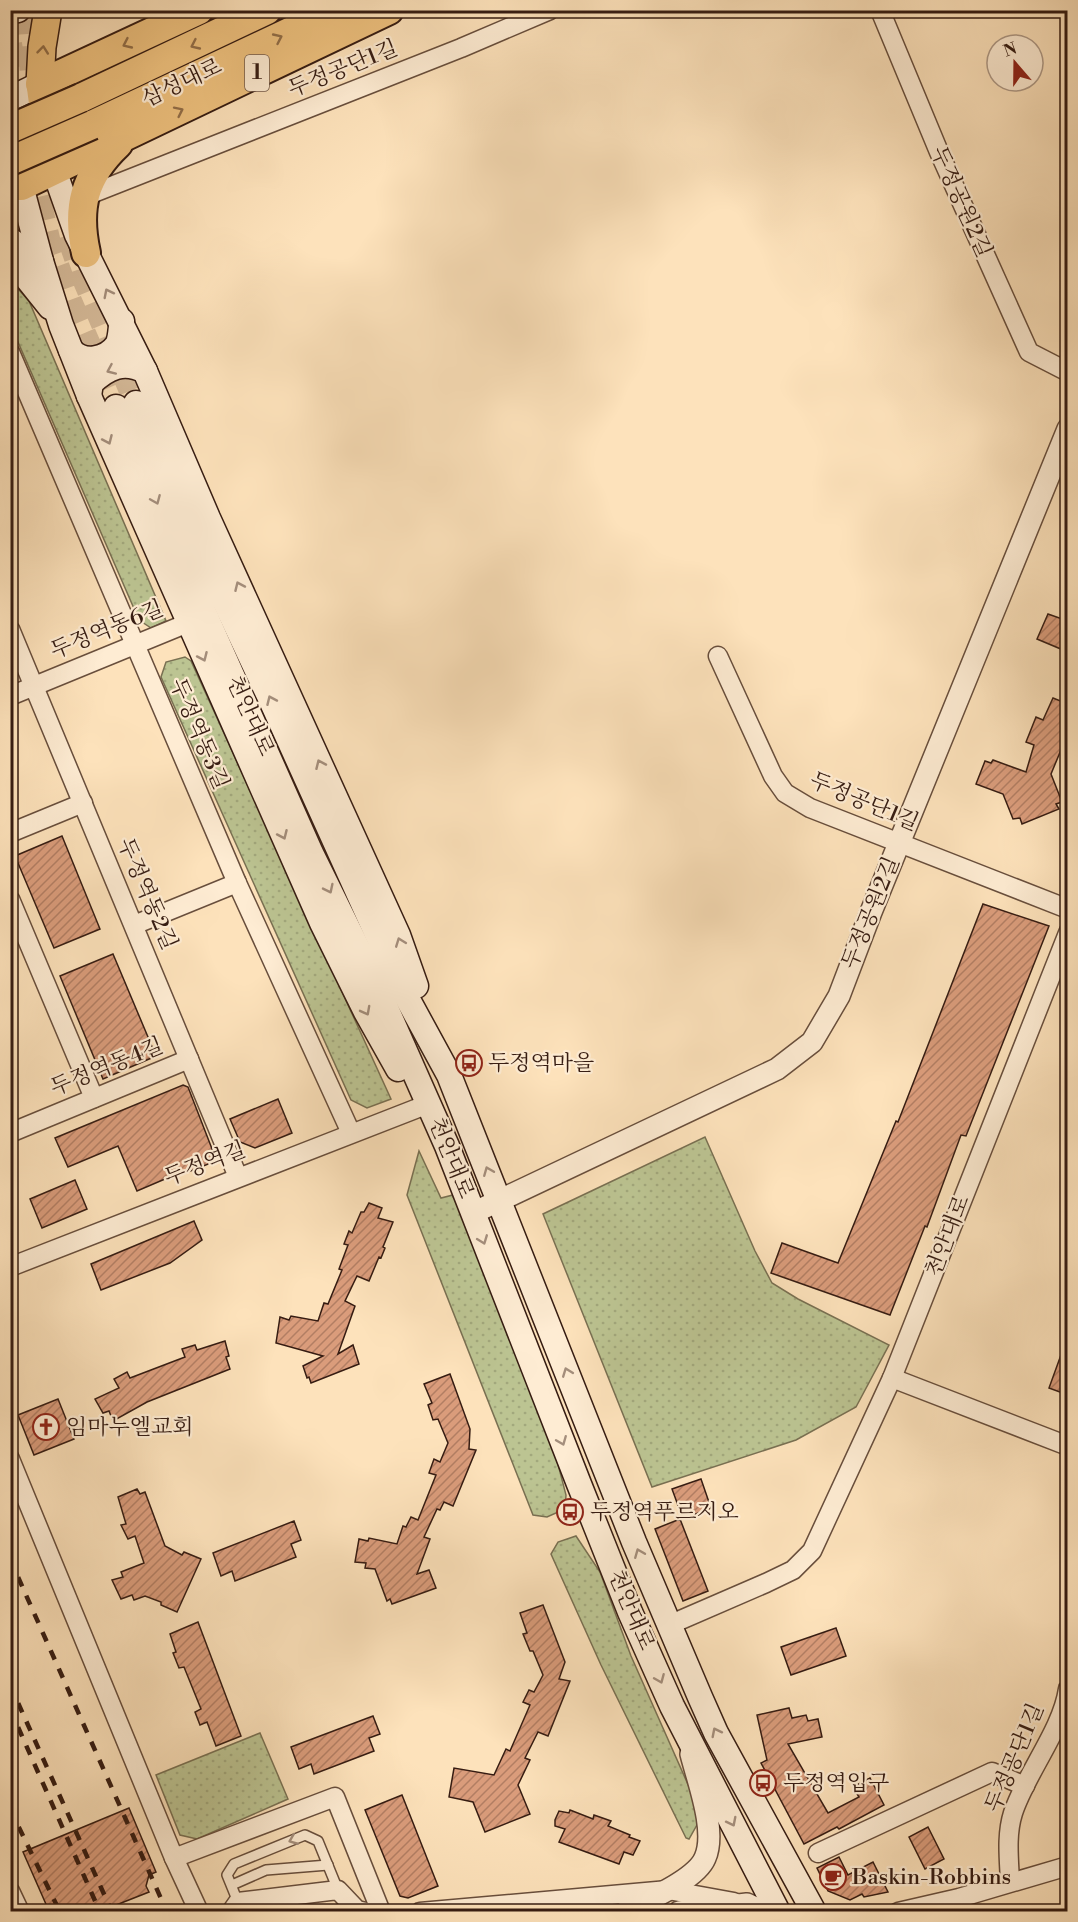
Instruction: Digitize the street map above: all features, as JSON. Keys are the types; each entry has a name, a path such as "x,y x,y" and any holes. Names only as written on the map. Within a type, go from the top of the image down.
{"highway":[{"path":"40,84 199,10"},
{"name":"삼성대로","path":"10,129 267,10"},
{"name":"삼성대로","path":"14,179 92,125 336,10"},
{"name":"1","path":"14,179 54,170 389,10"},
{"path":"86,253 81,230 81,212 92,175 101,159 126,136"}],"main road":[{"path":"10,11 18,10"},
{"path":"48,10 42,47 40,84 49,154 67,211 145,371 213,529 398,936 449,1075"},
{"path":"10,99 40,84"},
{"path":"10,140 14,179 88,396 322,923 366,1012 418,1108 447,1146"},
{"path":"10,240 41,261"},
{"path":"10,266 26,277 43,296 62,325"},
{"path":"71,350 77,356 84,358 106,354 116,345 122,321"},
{"path":"88,396 91,383 108,370 131,364 145,371"},
{"name":"천안대로","path":"778,1911 672,1706 630,1612 447,1146 375,983 316,863 202,610 126,405 191,530 395,974 449,1075 669,1625 716,1733 814,1911"}],"street":[{"name":"두정공단1길","path":"86,196 461,48 550,10"},
{"name":"두정공원2길","path":"880,10 939,152 1029,352 1068,372"},
{"name":"두정역동3길","path":"10,352 237,883 351,1133"},
{"name":"두정공원2길","path":"473,1213 777,1069 812,1042 839,996 1068,429"},
{"name":"두정역동6길","path":"10,696 188,623"},
{"name":"두정역동2길","path":"10,629 238,1177"},
{"name":"두정공단1길","path":"718,656 773,776 785,793 810,808 1068,909"},
{"path":"10,833 83,803"},
{"path":"134,925 237,883"},
{"path":"10,899 94,1098"},
{"name":"천안대로","path":"669,1625 793,1570 812,1551 892,1378 1068,933"},
{"name":"두정역동4길","path":"10,1134 189,1059"},
{"name":"두정역길","path":"10,1267 418,1108"},
{"path":"892,1378 1068,1446"},
{"path":"10,1459 174,1858 199,1911"},
{"name":"두정공단1길","path":"1010,1882 1008,1844 1013,1813 1058,1720 1068,1689"},
{"path":"625,1911 668,1890 700,1866 705,1859 708,1827 686,1733"},
{"path":"818,1853 992,1772 1025,1786"},
{"path":"174,1858 335,1797 381,1911"},
{"path":"898,1911 959,1898 1068,1866"},
{"path":"234,1900 338,1890 357,1910 366,1911"},
{"path":"420,1911 668,1890 756,1908"},
{"path":"10,1891 20,1911"},
{"path":"679,1911 756,1908"}],"lane":[{"path":"328,1865 266,1870 234,1900 227,1875 234,1864 305,1835 318,1841 328,1865 338,1890"}],"green space":[{"path":"11,281 29,301 166,621 151,628 139,620 11,326"},
{"path":"185,657 191,661 391,1099 367,1108 351,1100 161,677 166,662"},
{"path":"705,1137 755,1251 772,1283 798,1299 889,1345 856,1407 796,1440 652,1487 543,1214"},
{"path":"419,1151 441,1198 453,1195 553,1445 566,1495 565,1509 547,1517 533,1515 407,1195"},
{"path":"576,1536 600,1572 631,1656 702,1816 689,1839 686,1838 601,1665 551,1554 558,1542"},
{"path":"260,1733 288,1799 197,1839 180,1835 156,1775"}],"building":[{"path":"1048,614 1068,621 1068,652 1037,639"},
{"path":"1053,698 1068,704 1068,733 1051,774 1062,802 1056,804 1059,809 1022,824 1020,818 1013,819 1003,794 976,784 985,761 991,763 993,760 1026,772 1034,745 1026,742 1036,717 1043,720"},
{"path":"62,836 100,929 54,948 15,856"},
{"path":"983,904 1049,926 966,1136 961,1135 927,1227 925,1226 890,1315 771,1273 782,1243 838,1263 896,1121 898,1122"},
{"path":"113,954 156,1056 103,1079 60,976"},
{"path":"183,1085 188,1087 214,1154 211,1163 180,1175 179,1173 137,1191 118,1146 68,1167 55,1138"},
{"path":"278,1099 292,1133 255,1148 240,1142 230,1119"},
{"path":"75,1180 87,1209 42,1228 30,1199"},
{"path":"369,1203 382,1208 378,1218 393,1222 381,1258 379,1257 369,1281 357,1276 345,1301 355,1306 338,1354 353,1345 359,1364 311,1383 303,1366 323,1356 276,1343 280,1317 289,1320 291,1316 318,1321 324,1303 328,1304 342,1270 339,1269 348,1245 344,1244 349,1231 352,1233 361,1212 364,1212"},
{"path":"194,1221 202,1240 170,1263 101,1290 91,1264"},
{"path":"225,1341 229,1356 226,1357 230,1369 147,1402 113,1421 109,1411 103,1413 95,1399 119,1388 114,1379 127,1372 130,1378 185,1357 182,1349 195,1345 197,1350"},
{"path":"1066,1341 1068,1342 1068,1395 1049,1388"},
{"path":"450,1374 470,1429 469,1449 476,1450 453,1506 444,1502 440,1510 437,1509 424,1537 430,1539 417,1574 429,1570 436,1588 392,1604 390,1599 387,1601 375,1569 365,1568 366,1563 355,1562 359,1539 368,1541 369,1538 397,1544 403,1526 406,1527 411,1517 418,1520 436,1475 429,1473 434,1459 440,1462 448,1443 438,1419 433,1420 428,1405 432,1403 424,1384"},
{"name":"임마누엘교회","path":"58,1399 74,1439 34,1455 18,1415"},
{"path":"701,1479 711,1508 683,1519 672,1489"},
{"path":"137,1489 140,1494 145,1492 165,1546 182,1555 184,1552 201,1559 177,1612 145,1596 134,1600 132,1595 121,1599 112,1580 123,1577 121,1572 144,1563 135,1536 128,1539 121,1525 126,1524 118,1497"},
{"path":"680,1519 708,1591 683,1601 655,1529"},
{"path":"294,1521 301,1540 291,1544 296,1557 235,1581 232,1571 221,1576 213,1553"},
{"path":"543,1605 565,1662 559,1679 570,1681 548,1736 538,1732 525,1758 530,1760 518,1785 530,1814 485,1832 473,1802 449,1797 454,1768 494,1775 506,1749 510,1751 530,1705 523,1702 529,1690 534,1692 543,1675 523,1634 527,1633 520,1613"},
{"path":"198,1622 241,1736 216,1746 207,1722 200,1725 195,1712 201,1709 184,1667 179,1668 173,1653 176,1652 170,1634"},
{"path":"836,1628 846,1656 791,1675 781,1647"},
{"path":"789,1708 792,1718 806,1715 808,1721 818,1719 822,1737 788,1744 828,1813 859,1797 853,1787 870,1778 884,1805 839,1829 837,1827 804,1844 761,1763 767,1760 757,1715"},
{"path":"373,1716 380,1734 369,1738 374,1751 314,1774 311,1764 299,1769 291,1747"},
{"path":"402,1795 438,1886 408,1898 400,1896 365,1810"},
{"path":"129,1808 156,1872 149,1875 146,1886 149,1892 101,1911 49,1911 23,1852"},
{"path":"570,1810 593,1819 594,1815 611,1821 608,1826 640,1841 633,1855 624,1852 619,1864 559,1842 565,1829 555,1826 555,1820 559,1811 569,1813"},
{"path":"928,1827 944,1859 925,1869 909,1837"},
{"path":"839,1857 848,1875 873,1862 888,1892 864,1897 862,1894 850,1900 828,1891 817,1868"}],"tunnel":[{"path":"27,10 32,76"},
{"path":"10,44 19,95"},
{"path":"30,162 49,243 70,301 116,407"},
{"path":"68,235 136,403"}],"railway":[{"path":"10,1559 167,1912"},
{"path":"10,1685 112,1912"},
{"path":"10,1709 100,1912"},
{"path":"10,1809 60,1912"}],"place":[{"name":"두정역마을","path":"469,1063"},
{"name":"임마누엘교회","path":"46,1427"},
{"name":"두정역푸르지오","path":"570,1512"},
{"name":"두정역입구","path":"763,1783"},
{"name":"Baskin-Robbins","path":"833,1877"}]}
